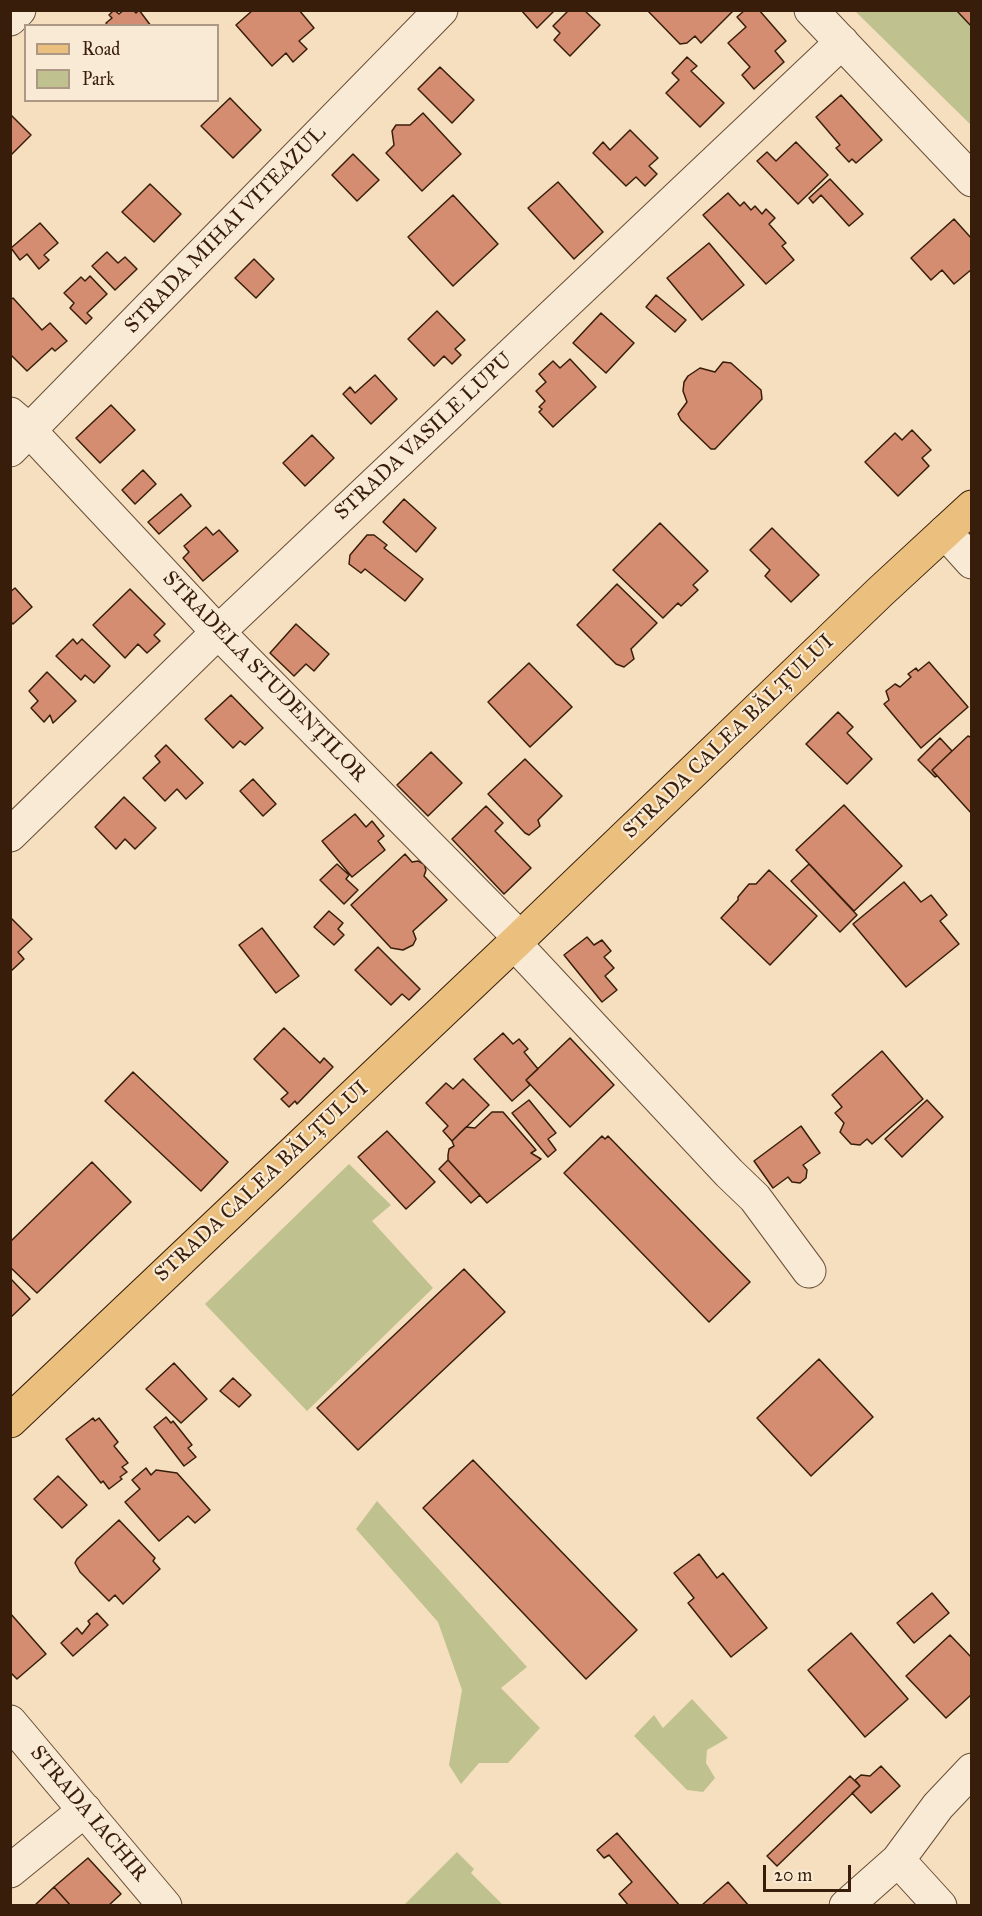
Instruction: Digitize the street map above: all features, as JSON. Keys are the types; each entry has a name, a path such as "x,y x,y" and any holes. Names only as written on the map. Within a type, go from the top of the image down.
{"main road":[{"name":"STRADA CALEA BĂLȚULUI","path":"10,1422 517,941 880,592 972,507"}],"street":[{"path":"10,19 19,10"},
{"name":"STRADA MIHAI VITEAZUL","path":"17,432 441,10"},
{"path":"811,10 972,180"},
{"name":"STRADA VASILE LUPU","path":"10,835 218,632 842,42"},
{"name":"STRADELA STUDENȚILOR","path":"17,432 218,632 517,941"},
{"path":"945,532 972,562"},
{"path":"517,941 729,1173 755,1198 809,1271"},
{"name":"STRADA IACHIR","path":"10,1722 165,1905"},
{"path":"846,1905 898,1860 938,1806 972,1770"},
{"path":"10,1871 85,1810"},
{"path":"898,1860 940,1905"}],"green space":[{"path":"855,11 971,11 971,125"},
{"path":"349,1164 391,1205 372,1221 433,1288 307,1411 205,1304"},
{"path":"377,1501 527,1667 501,1688 540,1728 508,1763 479,1763 461,1784 449,1765 462,1690 438,1622 356,1529"},
{"path":"692,1699 728,1738 707,1750 706,1763 715,1778 703,1792 687,1790 634,1736 654,1715 663,1728"},
{"path":"457,1852 474,1869 471,1873 503,1905 404,1905"}],"building":[{"path":"114,10 119,14 124,10 133,10 136,13 139,10 150,24 107,24 112,18 109,15"},
{"path":"253,10 299,10 314,28 299,41 307,49 293,62 286,53 272,66 236,25"},
{"path":"521,10 555,10 537,28"},
{"path":"569,10 584,10 600,25 570,56 554,40 560,33 553,26"},
{"path":"647,10 734,10 701,43 695,36 687,43 680,44"},
{"path":"745,10 759,10 786,41 775,51 784,62 754,89 742,75 750,67 728,43 746,27 737,17"},
{"path":"956,10 972,10 972,27"},
{"path":"687,57 697,66 691,71 724,103 700,127 666,93 679,80 672,73"},
{"path":"440,67 474,100 452,123 418,89"},
{"path":"841,95 882,140 856,163 852,159 849,162 836,148 840,145 816,117"},
{"path":"230,98 261,130 233,158 201,126"},
{"path":"423,113 461,154 422,191 386,153 394,145 392,131 396,125 410,125"},
{"path":"10,114 31,135 10,156"},
{"path":"630,130 658,158 649,166 657,174 645,186 636,177 626,186 593,153 603,142 610,150"},
{"path":"796,142 828,175 798,204 757,161 767,152 776,161"},
{"path":"353,154 379,180 357,201 332,175"},
{"path":"830,179 863,214 849,226 821,195 813,203 809,198"},
{"path":"558,182 603,232 574,259 528,208"},
{"path":"150,184 181,214 154,242 122,212"},
{"path":"728,193 740,206 744,202 751,210 755,206 762,214 766,209 775,218 769,224 786,243 782,246 794,260 766,284 703,215"},
{"path":"453,195 498,244 453,286 408,237"},
{"path":"954,219 972,239 972,269 954,284 942,270 931,280 911,258"},
{"path":"40,223 58,243 44,255 49,260 39,269 27,254 20,260 11,248"},
{"path":"709,243 744,285 702,320 667,278"},
{"path":"107,252 118,263 125,257 137,269 115,290 92,266"},
{"path":"254,259 274,279 256,298 235,278"},
{"path":"90,276 107,294 87,313 92,318 86,324 70,308 74,303 64,293 81,277 85,281"},
{"path":"656,295 686,320 675,332 646,307"},
{"path":"13,298 42,330 50,323 67,341 55,351 52,348 27,371 10,354 10,300"},
{"path":"437,311 465,340 455,349 461,355 452,364 444,356 434,366 408,339"},
{"path":"601,313 634,343 606,373 573,343"},
{"path":"570,359 596,387 553,427 539,412 542,409 539,407 545,401 536,391 546,382 539,374 553,361 560,368"},
{"path":"723,362 731,363 761,390 762,399 715,449 711,449 681,420 678,414 687,402 683,391 684,382 688,376 700,368 715,372"},
{"path":"375,375 397,399 371,424 343,394 350,387 355,393"},
{"path":"111,405 135,430 100,463 76,438"},
{"path":"912,430 931,450 922,458 929,466 898,496 865,462 895,433 902,440"},
{"path":"312,435 334,458 305,486 283,463"},
{"path":"143,470 156,484 135,504 122,490"},
{"path":"181,494 191,506 159,534 148,522"},
{"path":"404,499 436,528 416,552 383,522"},
{"path":"660,523 708,571 693,585 698,590 681,606 678,603 663,618 613,570"},
{"path":"206,527 213,535 219,530 238,551 203,581 183,558 189,552 184,546"},
{"path":"772,528 819,575 791,602 765,576 770,570 750,550"},
{"path":"367,535 374,535 387,545 384,548 423,579 405,601 365,569 361,573 349,564 350,555"},
{"path":"617,584 657,623 631,649 634,659 624,667 616,664 577,625"},
{"path":"15,588 32,607 13,624 10,621 10,592"},
{"path":"130,589 165,624 154,635 160,641 147,653 138,644 125,658 93,625"},
{"path":"296,624 329,654 314,671 306,664 294,676 270,653"},
{"path":"73,639 77,644 82,639 110,666 94,683 85,675 81,680 56,656"},
{"path":"929,662 968,707 921,748 884,704 889,700 886,691 895,684 900,687 911,677 908,674 916,668 918,671"},
{"path":"529,663 572,707 530,747 488,702"},
{"path":"47,672 76,701 53,723 50,715 44,722 31,708 38,701 29,691"},
{"path":"231,695 263,728 245,745 240,741 233,748 205,719"},
{"path":"838,712 853,727 847,733 872,759 847,784 806,744"},
{"path":"968,736 972,738 972,814 932,770"},
{"path":"940,738 952,751 932,770 937,776 935,777 918,760"},
{"path":"166,745 203,783 186,799 177,789 165,801 143,778 160,762 155,756"},
{"path":"431,752 462,783 428,816 397,785"},
{"path":"525,759 562,796 538,820 540,826 529,835 488,794"},
{"path":"253,779 276,804 263,816 240,791"},
{"path":"124,797 156,828 135,849 125,839 116,849 95,827"},
{"path":"844,805 902,866 854,911 796,850"},
{"path":"486,806 503,823 495,831 531,868 504,894 452,839"},
{"path":"355,814 366,827 372,821 384,836 378,841 385,850 352,877 322,841"},
{"path":"405,854 412,862 418,861 424,864 426,870 424,876 447,900 413,931 416,939 413,945 403,950 391,948 351,905"},
{"path":"337,864 349,875 346,879 358,890 344,904 320,880"},
{"path":"809,864 857,915 840,932 791,881"},
{"path":"769,870 817,916 770,965 721,918 749,884 756,884"},
{"path":"904,882 921,902 931,895 947,915 940,921 959,944 906,987 853,924"},
{"path":"329,911 343,923 338,929 344,935 334,945 314,927"},
{"path":"10,917 32,939 18,952 24,959 10,972"},
{"path":"262,928 299,976 276,993 239,945"},
{"path":"587,937 594,945 602,940 611,951 604,957 614,968 605,976 617,990 602,1002 564,955"},
{"path":"378,947 420,989 409,1000 402,994 391,1005 355,970"},
{"path":"284,1028 320,1063 324,1058 333,1067 297,1104 295,1101 289,1107 281,1099 288,1093 254,1059"},
{"path":"503,1033 513,1044 519,1039 528,1049 524,1052 538,1069 526,1080 530,1085 512,1101 474,1059"},
{"path":"570,1038 614,1085 570,1127 526,1080"},
{"path":"882,1051 923,1099 872,1144 867,1139 860,1145 851,1144 840,1132 844,1123 835,1113 842,1107 832,1095"},
{"path":"133,1072 228,1162 201,1191 105,1101"},
{"path":"463,1079 489,1105 452,1141 443,1131 448,1126 426,1103 446,1083 453,1089"},
{"path":"529,1100 556,1133 548,1139 556,1150 548,1157 512,1113"},
{"path":"927,1100 943,1117 902,1157 885,1139"},
{"path":"492,1112 503,1112 536,1150 531,1153 541,1159 487,1203 448,1160 448,1155 449,1149 454,1146 452,1141 466,1127 475,1128"},
{"path":"801,1126 820,1153 803,1165 807,1170 806,1178 800,1183 792,1182 788,1177 773,1188 754,1161"},
{"path":"387,1131 435,1182 406,1209 358,1157"},
{"path":"602,1136 605,1139 608,1136 750,1282 709,1322 564,1173"},
{"path":"448,1160 480,1195 471,1203 439,1169"},
{"path":"92,1162 131,1202 37,1293 10,1267 10,1242"},
{"path":"464,1269 505,1312 358,1450 317,1408"},
{"path":"10,1278 30,1299 10,1318"},
{"path":"819,1359 873,1417 811,1476 757,1418"},
{"path":"174,1363 207,1399 181,1423 146,1389"},
{"path":"233,1378 251,1395 239,1407 220,1391"},
{"path":"166,1417 171,1423 173,1421 192,1445 188,1448 196,1457 184,1466 154,1427"},
{"path":"93,1418 95,1421 99,1418 118,1442 114,1446 128,1463 122,1467 127,1472 120,1477 122,1479 109,1489 103,1481 101,1483 66,1439"},
{"path":"473,1460 637,1630 586,1679 423,1508"},
{"path":"146,1468 151,1475 156,1470 177,1473 210,1510 195,1523 188,1516 159,1541 125,1502 140,1489 132,1480"},
{"path":"58,1476 87,1505 62,1528 34,1499"},
{"path":"119,1520 155,1558 153,1561 160,1569 123,1604 115,1595 109,1601 80,1572 75,1563"},
{"path":"699,1554 717,1578 723,1573 767,1628 731,1657 688,1603 694,1598 674,1573"},
{"path":"932,1593 949,1613 914,1643 897,1623"},
{"path":"10,1613 46,1654 17,1679 10,1672"},
{"path":"97,1613 108,1625 73,1656 61,1643 77,1628 82,1634 90,1624 88,1621"},
{"path":"851,1633 908,1699 865,1737 808,1670"},
{"path":"950,1635 972,1658 972,1694 946,1718 906,1676"},
{"path":"881,1766 900,1786 871,1813 852,1793 860,1786 855,1780 861,1775 870,1776"},
{"path":"850,1776 860,1786 777,1866 767,1856"},
{"path":"617,1833 680,1906 629,1906 619,1894 632,1882 609,1855 604,1858 597,1850"},
{"path":"88,1858 121,1894 108,1906 71,1906 54,1887"},
{"path":"728,1882 749,1906 701,1906"},
{"path":"54,1887 71,1906 34,1906"}]}
